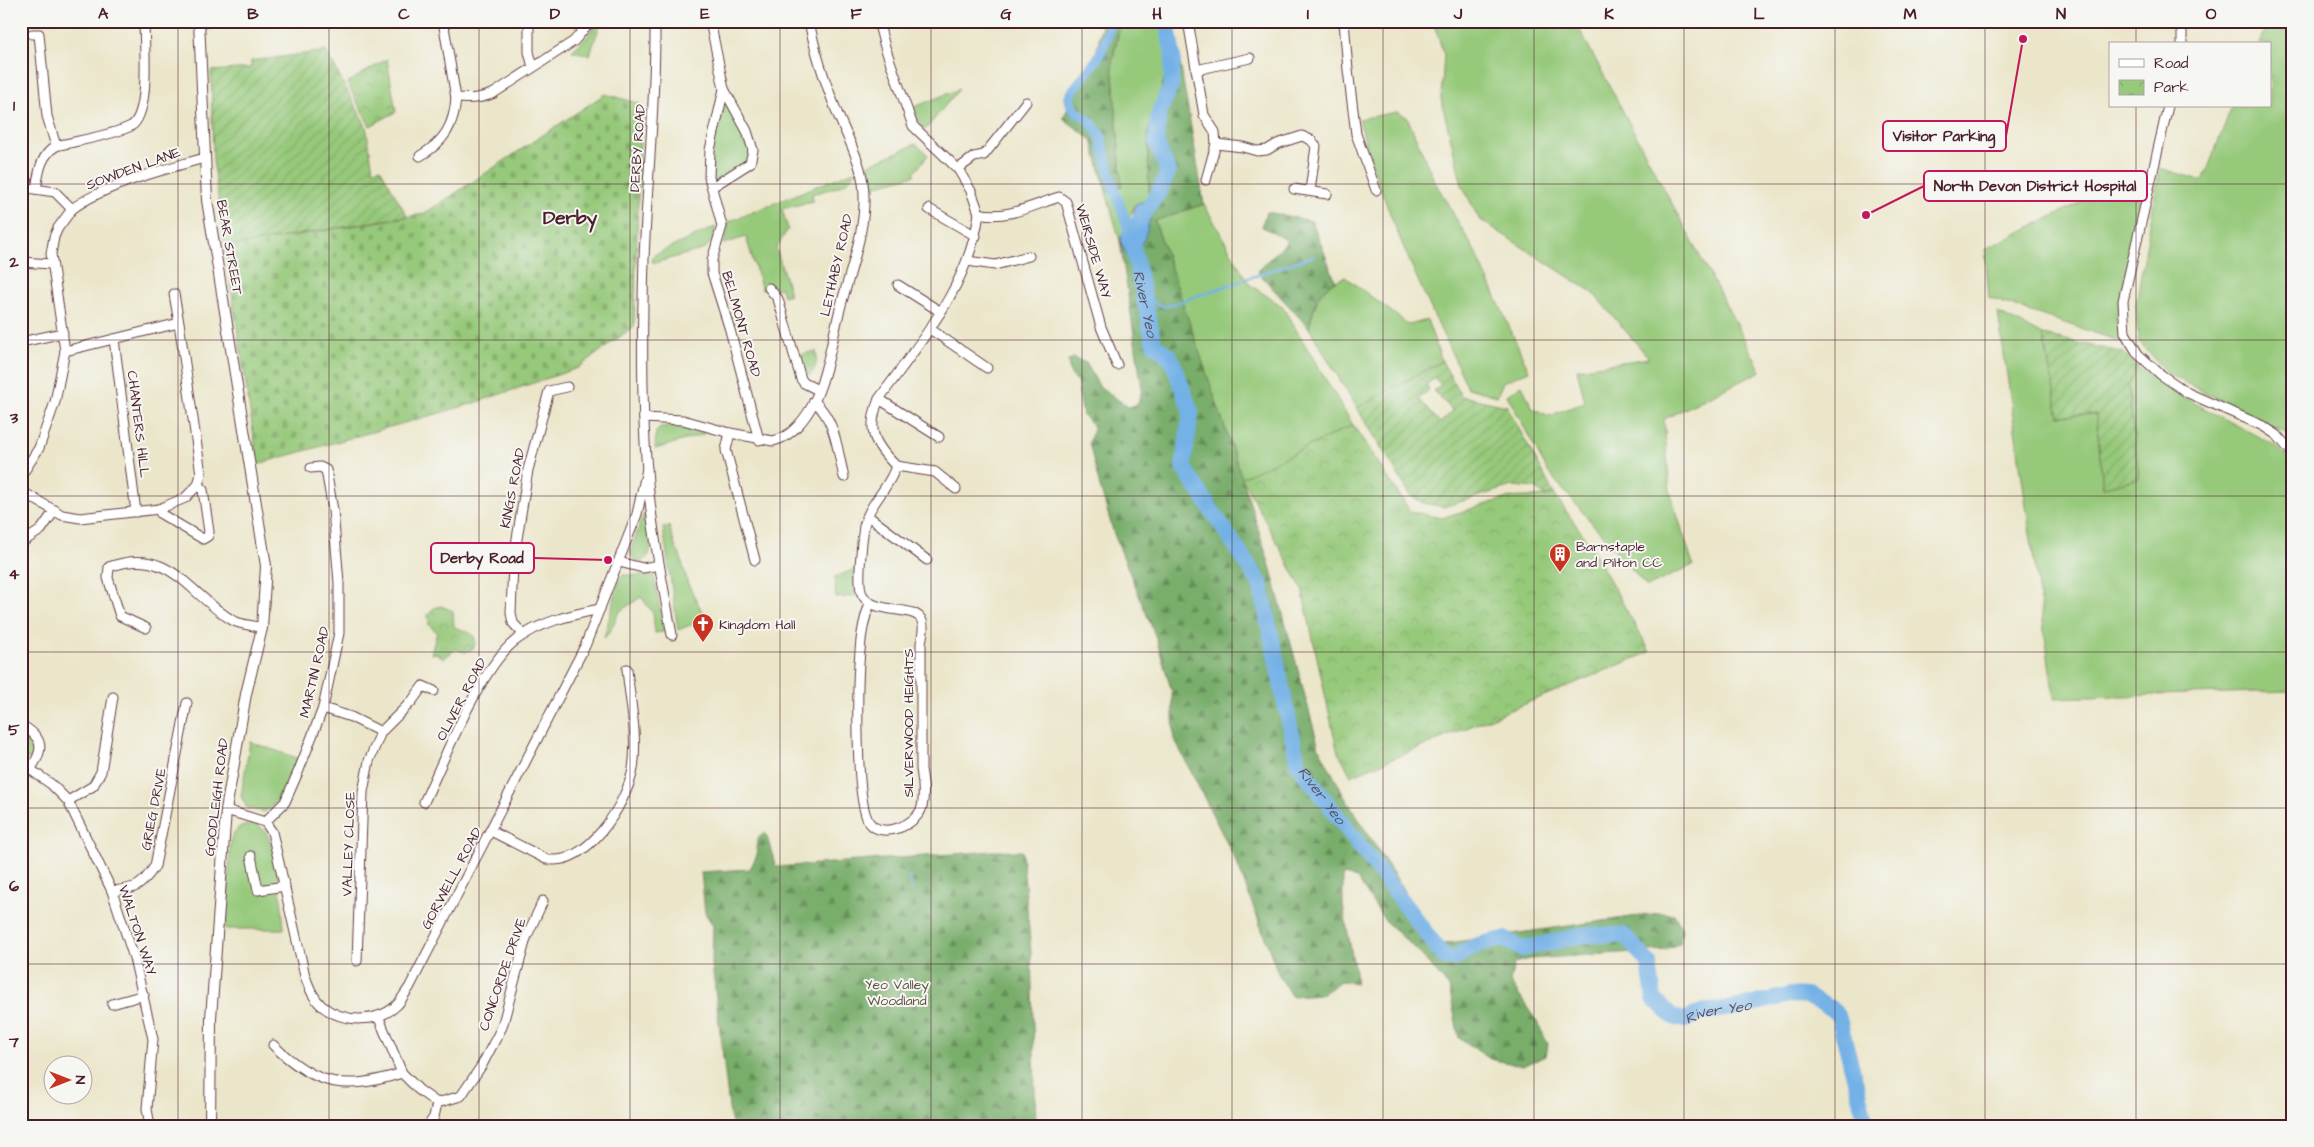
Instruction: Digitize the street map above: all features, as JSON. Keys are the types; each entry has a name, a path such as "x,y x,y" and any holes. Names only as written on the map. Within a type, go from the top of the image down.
{"street":[{"path":"36,189 42,161 48,152 56,146 124,129 135,123 141,115 144,97 144,21"},
{"path":"199,22 213,21"},
{"path":"420,156 435,147 446,135 455,113 456,98 442,21"},
{"path":"529,21 529,52 533,67"},
{"path":"456,98 484,98 574,41 591,21"},
{"name":"DERBY ROAD","path":"655,21 655,88 644,258 644,418 647,469 659,565 672,634"},
{"name":"BELMONT ROAD","path":"710,21 724,89 747,131 753,150 750,163 712,187"},
{"name":"LETHABY ROAD","path":"759,440 773,441 784,437 803,419 814,400 859,237 864,198 862,178 831,98 814,45 809,21"},
{"path":"878,21 894,75 913,126 958,169 972,191 979,213 976,236 967,261 941,312 878,399 873,414 873,434 879,449 896,466 935,472 956,489"},
{"path":"1188,21 1204,115 1215,132 1216,144 1206,180"},
{"path":"1344,21 1347,68 1356,134 1376,190"},
{"path":"2182,21 2182,42"},
{"name":"BEAR STREET","path":"199,22 207,200 252,476"},
{"path":"39,33 47,116 56,146"},
{"path":"1196,70 1233,67 1250,58"},
{"name":"BELMONT ROAD","path":"724,89 710,150 709,177 722,226 712,260 712,273 730,330 759,440"},
{"path":"958,169 974,158 984,155 1026,102"},
{"path":"2168,108 2124,301 2125,333 2138,354 2160,374 2188,393 2264,426 2277,435 2293,454"},
{"path":"1216,144 1243,147 1257,152 1302,136 1311,140 1316,146 1310,191"},
{"name":"SOWDEN LANE","path":"72,209 87,199 103,192 204,158"},
{"path":"21,187 55,192 72,209 63,220 54,237 51,264 65,351 55,402 39,448 21,476"},
{"path":"1294,189 1327,194"},
{"name":"WEIRSIDE WAY","path":"979,213 987,215 1013,212 1059,197 1066,202 1101,327 1117,365"},
{"path":"929,209 976,236"},
{"path":"967,261 994,265 1029,256"},
{"path":"21,262 51,264"},
{"path":"898,285 941,312"},
{"path":"768,288 778,299 801,379 804,383 818,390"},
{"path":"21,491 62,515 80,518 159,509 185,498 198,485 201,474 174,294"},
{"path":"65,351 178,323"},
{"path":"930,329 987,368"},
{"path":"21,342 63,333"},
{"name":"CHANTERS HILL","path":"114,339 136,512"},
{"name":"KINGS ROAD","path":"524,635 513,623 510,604 519,521 528,470 549,391 567,387"},
{"path":"878,399 939,437"},
{"path":"814,400 826,411 830,421 844,477"},
{"path":"644,418 683,420 759,440"},
{"path":"730,433 726,450 755,560"},
{"name":"MARTIN ROAD","path":"265,822 285,802 322,708 339,633 339,583 334,510 326,470 320,466 311,468"},
{"path":"870,603 862,594 860,583 861,553 868,516 871,506 892,478 896,466"},
{"name":"GORWELL ROAD","path":"265,822 272,832 305,976 312,993 321,1005 333,1013 362,1020 378,1016 397,1005 409,988 491,832 585,646 641,503 647,469"},
{"name":"GOODLEIGH ROAD","path":"210,1126 211,1012 226,810 242,712 262,628 266,566 252,476"},
{"path":"159,509 161,514 203,539 208,536 206,505 203,490 198,485"},
{"path":"21,543 41,530 55,510"},
{"path":"868,516 927,560"},
{"path":"146,628 120,616 108,578 109,567 124,562 142,561 166,567 234,621 262,628"},
{"path":"619,562 643,568 659,565"},
{"name":"SILVERWOOD HEIGHTS","path":"870,603 901,612 914,612 923,623 921,643 921,769 924,789 922,807 913,819 894,829 882,830 871,825 864,813 862,804 859,747 860,652 864,621 870,603"},
{"name":"OLIVER ROAD","path":"424,802 477,692 498,658 524,635 565,617 600,609"},
{"path":"491,832 546,859 556,861 585,848 606,826 622,798 633,770 634,753 627,669"},
{"name":"VALLEY CLOSE","path":"358,961 362,792 369,761 381,732 412,701 420,688 423,686 434,691"},
{"path":"68,801 93,786 101,772 113,697"},
{"name":"GRIEG DRIVE","path":"112,892 143,884 155,866 187,703"},
{"path":"322,708 351,716 381,732"},
{"path":"21,725 34,732 40,745 38,758 31,768"},
{"name":"WALTON WAY","path":"21,763 31,768 68,801 112,892 134,958 153,1039 147,1109 150,1126"},
{"path":"226,810 265,822"},
{"path":"252,856 258,890 284,886"},
{"name":"CONCORDE DRIVE","path":"437,1103 461,1096 482,1065 502,1027 526,938 543,901"},
{"path":"112,1004 144,995"},
{"path":"378,1016 402,1073 419,1090 437,1103 434,1117 428,1126"},
{"path":"273,1045 294,1065 327,1080 365,1083 402,1073"}],"green space":[{"path":"597,21 601,21 590,55 572,51 589,35"},
{"path":"1103,21 1121,21 1112,62 1122,186 1106,192 1092,140 1063,118 1096,53"},
{"path":"1121,21 1160,21 1169,62 1148,132 1149,199 1135,204 1120,241 1106,192 1122,186 1112,62"},
{"path":"1160,21 1173,21 1204,204 1155,221 1270,566 1319,748 1346,799 1416,910 1442,944 1659,913 1674,914 1682,929 1680,943 1665,950 1530,959 1514,963 1510,982 1537,1022 1548,1044 1546,1056 1523,1066 1490,1059 1459,1038 1449,987 1417,950 1385,921 1357,878 1343,875 1343,906 1357,983 1340,981 1323,994 1291,996 1278,973 1237,863 1174,738 1172,692 1155,635 1114,534 1089,443 1094,427 1083,416 1077,382 1070,373 1068,361 1074,358 1086,363 1099,386 1128,407 1138,404 1142,389 1120,241 1131,264 1153,207 1149,199 1148,132 1169,64"},
{"path":"1433,21 1575,21 1761,371 1664,419 1670,492 1693,565 1647,587 1548,472 1507,395 1522,385 1532,408 1549,416 1585,402 1577,369 1649,358 1592,292 1479,219 1462,185 1441,99 1444,55"},
{"path":"2269,21 2293,21 2293,443 2284,432 2166,373 2138,340 2136,304 2160,168 2203,181 2231,108 2272,108 2272,42 2260,42"},
{"path":"326,51 366,126 373,170 380,168 407,216 225,247 213,160 211,71 251,68 251,61"},
{"path":"387,59 396,112 370,126 347,83"},
{"path":"724,89 753,150 750,163 713,187 711,150"},
{"path":"959,89 925,130 915,117 912,108"},
{"path":"605,94 641,104 634,326 578,368 468,405 258,464 225,247 424,214"},
{"path":"1397,112 1407,117 1434,180 1477,255 1529,371 1503,382 1497,396 1468,388 1407,255 1380,188 1359,119"},
{"path":"916,144 928,155 914,173 915,175 871,187 866,166"},
{"path":"854,171 848,181 843,184 812,194 813,201 782,209 788,229 776,248 790,294 783,296 781,288 777,289 769,283 762,290 746,237 723,244 727,235 728,222"},
{"path":"2149,174 2115,320 2125,343 1989,298 1985,249 2123,182"},
{"path":"1204,204 1249,284 1282,306 1353,425 1242,478 1154,221"},
{"path":"1267,212 1312,221 1335,280 1317,297 1309,328 1257,271 1288,241 1261,226"},
{"path":"715,227 714,237 705,249 654,263 652,261 654,255"},
{"path":"1345,277 1409,325 1427,320 1442,361 1357,408 1309,328 1313,311 1323,291 1329,285"},
{"path":"1998,313 2043,335 2059,416 2096,414 2103,487 2139,478 2128,386 2136,366 2179,395 2278,447 2293,464 2293,691 2054,698"},
{"path":"2043,335 2124,353 2136,366 2128,386 2139,479 2103,487 2096,414 2059,416"},
{"path":"816,351 817,361 815,367 809,375 806,374 800,355"},
{"path":"1442,361 1461,396 1507,406 1554,494 1546,496 1535,488 1512,486 1443,507 1423,503 1411,496 1357,408","holes":["1435,378 1441,385 1434,391 1453,411 1440,423 1419,399 1429,390 1426,385"]},
{"path":"1353,425 1410,511 1441,518 1507,498 1554,494 1590,545 1650,652 1351,776 1337,749 1302,589 1242,478"},
{"path":"670,426 703,432 704,434 655,449 656,432 661,427"},
{"path":"643,515 646,515 651,548 649,554 641,562 634,559 630,553"},
{"path":"669,526 688,584 706,619 678,630 663,528"},
{"path":"855,569 854,582 857,596 836,598 835,577"},
{"path":"623,575 654,576 664,632 655,633 653,613 641,597 619,612 610,632 604,638 619,581"},
{"path":"441,606 453,611 454,627 474,636 475,644 473,649 465,652 456,649 444,658 436,653 431,654 437,632 429,625 428,615 434,608"},
{"path":"21,729 30,734 37,746 34,757 29,759 21,757"},
{"path":"250,742 300,759 282,795 277,802 264,812 247,808 241,796"},
{"path":"255,824 265,831 273,850 284,929 225,929 231,838 239,827"},
{"name":"Yeo Valley Woodland","path":"764,833 776,867 993,851 1022,851 1031,952 1036,1126 733,1126 730,1116 712,964 713,925 705,913 701,872 750,869 757,855 757,839"}],"water":[{"path":"1149,199 1153,207 1145,237 1131,265 1120,240 1127,224 1136,220 1133,212 1136,204"}],"waterway":[{"path":"1110,21 1107,38 1098,58 1069,98 1071,105 1090,121 1100,135 1113,186 1130,233"},
{"name":"River Yeo","path":"1167,21 1173,57 1171,85 1159,113 1156,141 1168,172 1159,192 1130,233 1154,344 1171,358 1191,412 1183,467 1260,583 1298,764 1445,958 1455,959 1484,943 1504,939 1522,949 1583,935 1624,935 1649,963 1654,999 1673,1017 1685,1020 1702,1012 1739,1007 1790,995 1806,996 1829,1007 1838,1015 1867,1126"},
{"path":"1144,298 1165,307 1313,256"},
{"path":"909,876 912,890"}],"place":[{"name":"Visitor Parking","path":"2023,39"},
{"name":"North Devon District Hospital","path":"1866,215"},
{"name":"Derby Road","path":"608,560"},
{"name":"Barnstaple and Pilton CC","path":"1560,573"},
{"name":"Kingdom Hall","path":"703,643"}],"district":[{"name":"Derby","path":"570,217"}]}
